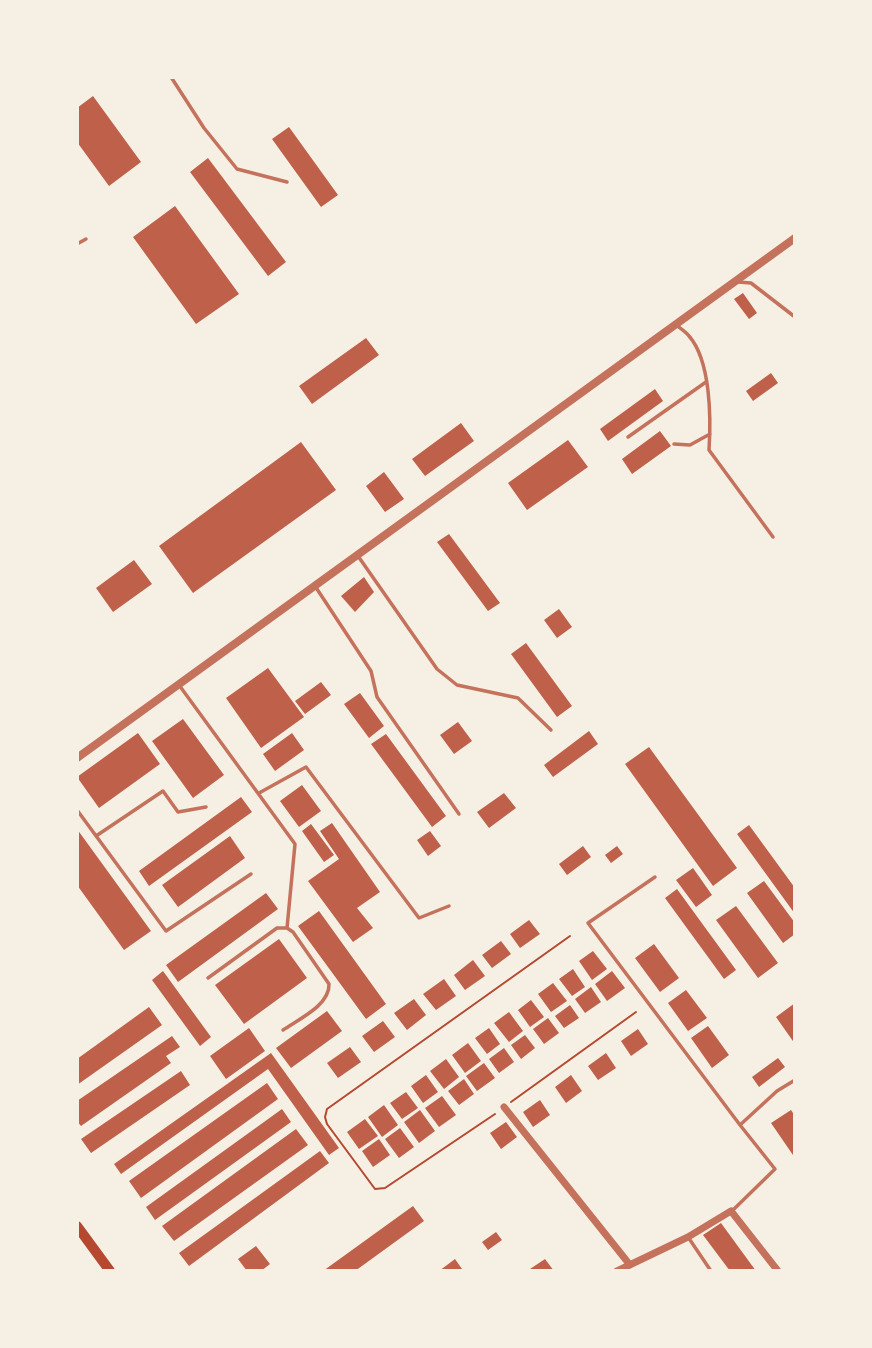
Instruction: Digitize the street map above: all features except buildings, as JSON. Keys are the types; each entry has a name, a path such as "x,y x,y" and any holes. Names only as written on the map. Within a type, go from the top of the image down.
{"main road":[{"path":"77,1226 110,1271"}],"street":[{"path":"77,758 795,238"},
{"path":"504,1107 630,1265"},
{"path":"617,1271 688,1237 731,1212 778,1271"}],"lane":[{"path":"171,77 204,128 236,169 287,183"},
{"path":"77,244 86,239"},
{"path":"736,282 751,283 795,317"},
{"path":"676,325 690,337 701,358 706,382 709,450 773,537"},
{"path":"628,437 706,382"},
{"path":"674,444 690,445 710,434"},
{"path":"357,554 437,669 448,680 457,685 518,698 551,730"},
{"path":"315,585 371,671 377,697 459,814"},
{"path":"179,685 295,844 286,928"},
{"path":"260,793 306,767 419,918 449,906"},
{"path":"96,836 163,790 178,813 206,807"},
{"path":"77,810 166,931 251,874"},
{"path":"654,877 588,923 775,1169 731,1212"},
{"path":"208,978 277,928 286,928 293,932 329,984 329,992 322,1002 283,1030"},
{"path":"740,1125 777,1091 795,1080"},
{"path":"688,1237 711,1271"}],"path":[{"path":"570,936 327,1109 327,1124 375,1189 386,1188 636,1012"}]}
